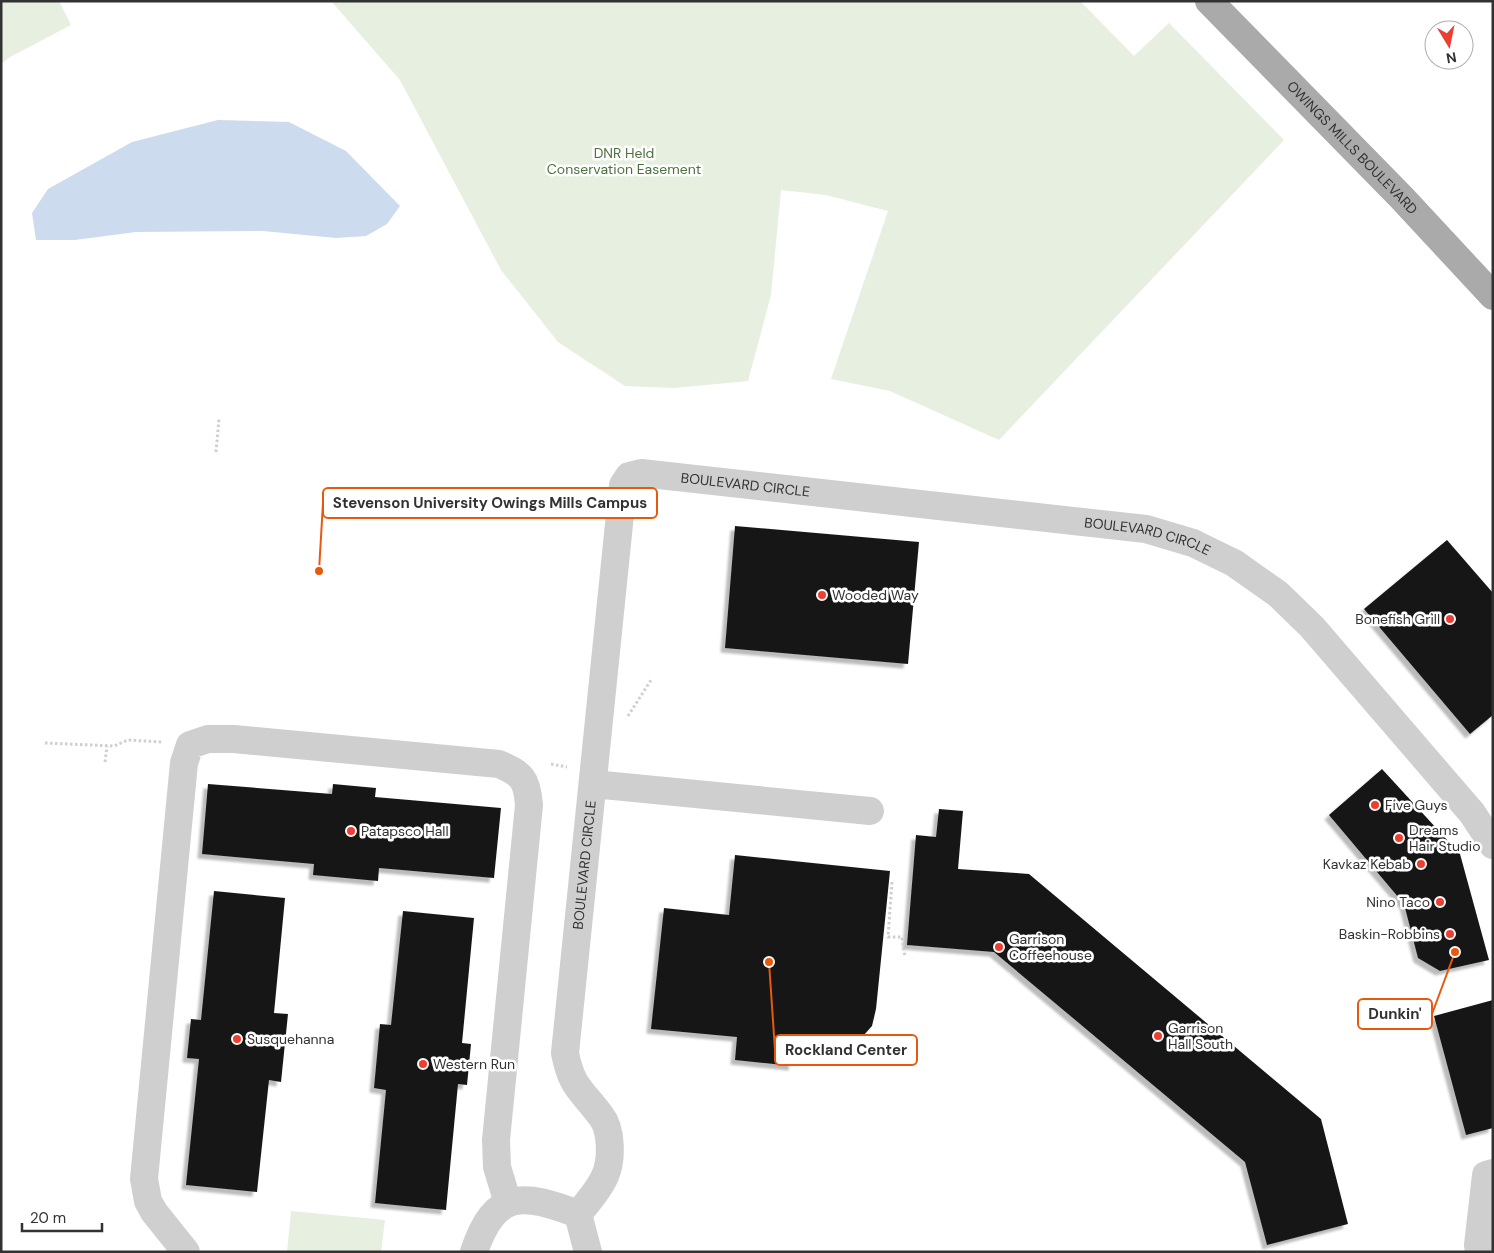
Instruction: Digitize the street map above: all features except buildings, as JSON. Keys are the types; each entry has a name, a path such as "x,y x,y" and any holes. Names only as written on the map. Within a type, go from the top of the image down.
{"main road":[{"name":"OWINGS MILLS BOULEVARD","path":"1209,1 1402,198 1493,296"}],"street":[{"name":"BOULEVARD CIRCLE","path":"578,1214 606,1176 609,1156 608,1133 602,1117 584,1098 569,1074 565,1054 623,485 629,476 641,473 1146,529 1193,543 1241,568 1278,594 1312,627 1472,813 1493,845"},
{"path":"186,1252 154,1212 148,1201 144,1179 184,763 190,745 208,739 499,764 518,773 528,787 529,805 496,1140 497,1167 508,1203"},
{"path":"593,784 870,811"},
{"path":"1479,1252 1478,1245 1486,1175 1493,1174"},
{"path":"474,1252 482,1228 492,1213 508,1203 527,1199 549,1203 578,1214 588,1252"}],"path":[{"path":"216,452 219,419"},
{"path":"627,718 651,680"},
{"path":"45,743 114,746 128,740 190,745"},
{"path":"105,762 106,746"},
{"path":"892,882 888,937 902,937 905,957"}],"green space":[{"path":"1,1 59,1 71,25 10,57 1,64"},
{"name":"DNR Held Conservation Easement","path":"331,1 1080,1 1134,56 1169,23 1284,140 999,440 890,391 831,379 888,211 826,195 781,190 771,295 748,381 674,388 625,386 558,342 501,270 400,80"},
{"path":"291,1211 385,1220 381,1252 287,1252"}],"water":[{"path":"218,120 289,122 346,151 400,206 387,224 366,236 336,238 263,231 136,232 75,240 36,240 32,213 48,189 132,142"}],"place":[{"name":"Stevenson University Owings Mills Campus","path":"319,571"},
{"name":"Wooded Way","path":"822,595"},
{"name":"Bonefish Grill","path":"1450,619"},
{"name":"Five Guys","path":"1375,805"},
{"name":"Patapsco Hall","path":"351,831"},
{"name":"Dreams Hair Studio","path":"1399,838"},
{"name":"Kavkaz Kebab","path":"1421,864"},
{"name":"Nino Taco","path":"1440,902"},
{"name":"Baskin-Robbins","path":"1450,934"},
{"name":"Garrison Coffeehouse","path":"999,947"},
{"name":"Dunkin'","path":"1455,952"},
{"name":"Rockland Center","path":"769,962"},
{"name":"Garrison Hall South","path":"1158,1036"},
{"name":"Susquehanna","path":"237,1039"},
{"name":"Western Run","path":"423,1064"}]}
